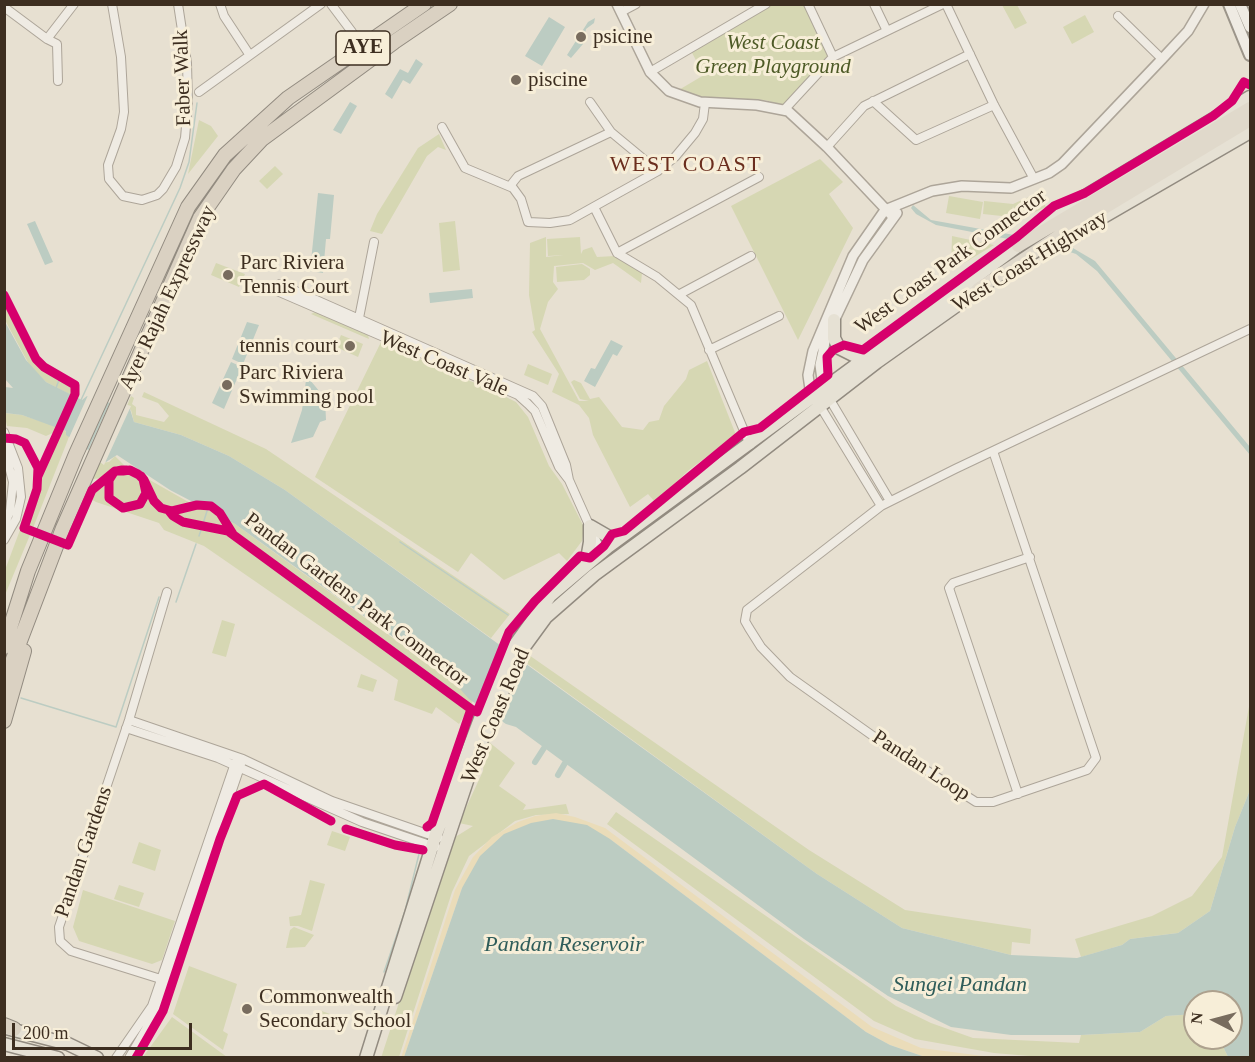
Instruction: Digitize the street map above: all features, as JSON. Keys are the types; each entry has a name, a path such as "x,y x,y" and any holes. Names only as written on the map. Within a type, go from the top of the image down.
{"highway":[{"name":"Ayer Rajah Expressway","path":"4,647 28,571 76,454 188,207 225,155 288,98 424,4"},
{"name":"Ayer Rajah Expressway","path":"4,683 91,462 122,398 200,218 234,169 261,139 450,4"},
{"path":"435,15 459,4"},
{"path":"978,289 1251,108"},
{"path":"1018,246 1251,120"},
{"path":"4,626 28,571"},
{"path":"4,721 21,664 24,631"}],"main road":[{"path":"1231,5 1251,27"},
{"path":"1231,5 1251,55"},
{"path":"1232,108 1245,96 1251,86"},
{"name":"West Coast Highway","path":"817,391 1018,246 1044,221 1251,98"},
{"name":"West Coast Highway","path":"825,402 978,289 1251,132"},
{"path":"834,320 834,338 839,348 855,356 876,349"},
{"name":"West Coast Road","path":"366,1058 439,844 487,714 527,624 550,596 601,552 750,445 817,391"},
{"name":"West Coast Road","path":"516,652 546,617 607,566 825,402"},
{"path":"586,565 590,526 616,541"},
{"name":"West Coast Road","path":"374,1058 439,844"},
{"path":"8,1027 68,1044 96,1058"},
{"path":"4,1044 58,1058"}],"street":[{"path":"47,39 74,4"},
{"name":"Faber Walk","path":"112,4 122,66 124,112 108,170 115,189 123,196 142,200 157,195 163,189 176,167 185,138 188,103 187,63 178,4"},
{"path":"220,4 224,16 249,54"},
{"path":"199,92 321,4"},
{"path":"331,4 352,32"},
{"path":"636,4 621,8 653,72 674,94 705,103 757,105 784,110 794,115 892,217"},
{"path":"653,72 766,4"},
{"path":"808,4 833,57"},
{"path":"874,4 887,31"},
{"path":"784,110 833,57 944,4 993,105 1034,179"},
{"path":"890,501 817,391 809,364 853,256 885,210 932,191 952,188 1011,188 1049,173 1062,164 1162,59 1188,30 1205,5"},
{"path":"4,8 58,45 58,81"},
{"path":"1118,16 1162,59"},
{"path":"827,147 864,106 970,54"},
{"path":"873,101 916,140 993,105"},
{"path":"590,102 611,132 658,171"},
{"path":"442,127 465,168 510,186 521,199 526,218 532,223 565,222 658,171 675,157 703,120 705,103"},
{"path":"510,186 518,176 611,132"},
{"path":"617,253 759,177"},
{"path":"817,391 820,358 834,320 863,260 892,217 910,201"},
{"path":"594,207 617,253 680,294 691,305 750,445"},
{"name":"West Coast Vale","path":"358,324 374,242"},
{"path":"680,294 751,256"},
{"name":"West Coast Vale","path":"313,302 518,395 535,411 559,467 569,480 607,566"},
{"path":"709,350 779,315"},
{"name":"Pandan Loop","path":"993,451 1096,758 1087,770 993,802 976,802 962,795 790,677 761,647 748,628 745,614 753,603 881,506 993,451 1251,329"},
{"path":"825,402 881,506"},
{"path":"4,432 15,456 21,489 16,519 4,540"},
{"path":"4,447 13,482 10,511 4,526"},
{"path":"1018,794 949,588 953,584 1030,557"},
{"name":"Pandan Gardens","path":"164,980 71,951 64,946 58,927 128,724 167,592"},
{"path":"128,724 218,758 238,762 256,773 351,817 439,844"},
{"path":"128,724 238,762 439,844"},
{"path":"218,758 227,766 232,780"},
{"path":"129,1058 157,1010 164,980 238,762"},
{"path":"232,780 244,773 256,773"},
{"path":"116,1058 150,1010 164,980"}],"green space":[{"name":"West Coast Green Playground","path":"770,5 804,5 829,57 786,106 765,100 695,97 677,91 704,75 691,51"},
{"path":"1002,5 1017,5 1027,23 1015,29"},
{"path":"1085,15 1094,32 1072,44 1063,27"},
{"path":"199,120 211,126 218,136 188,174"},
{"path":"439,134 446,150 438,147 427,156 382,234 370,231 377,214 418,148"},
{"path":"820,159 843,182 829,194 853,228 798,340 731,206"},
{"path":"275,166 283,174 267,189 259,181"},
{"path":"1038,193 1046,207 1018,220 1013,206 1011,217 983,214 984,201 1013,204"},
{"path":"949,196 983,202 980,219 946,213"},
{"path":"455,221 460,270 443,272 439,223"},
{"path":"952,236 994,245 951,271"},
{"path":"546,237 546,257 563,255 548,256 547,239 580,237 581,254 583,250 592,247 597,257 615,256 642,273 641,283 613,263 595,270 583,263 554,266 553,282 558,289 548,302 540,329 579,401 589,401 580,399 571,382 574,380 581,383 590,399 599,397 622,427 643,430 649,422 659,420 664,406 686,379 689,370 707,361 736,435 689,470 655,502 648,494 630,507 593,435 589,418 579,405 552,392 559,374 532,332 535,330 529,295 530,243"},
{"name":"Parc Riviera Tennis Court","path":"216,263 245,274 239,287 211,275"},
{"path":"582,264 590,269 590,275 584,280 557,282 556,267"},
{"path":"4,301 35,363 50,375 70,383 73,388 71,395 46,382 31,368 5,320"},
{"path":"315,312 368,335 369,339 311,314"},
{"name":"tennis court","path":"341,335 363,344 358,357 336,347"},
{"path":"381,342 516,402 528,417 549,466 562,484 584,527 582,541 567,561 559,553 504,580 471,553 458,572 315,477"},
{"path":"528,364 552,374 548,385 524,375"},
{"path":"144,392 266,449 510,614 491,638 285,490 229,456 181,435 134,422 131,410 126,408 131,396 134,398 132,404 136,407 136,415 164,422 169,416 158,403 142,397"},
{"path":"4,413 22,415 58,427 55,432 46,436 27,428 7,426"},
{"path":"61,429 67,432 69,437 33,528 28,525 37,499 40,477"},
{"path":"115,456 125,466 192,504 218,513 217,516 227,526 225,518 235,524 454,682 473,701 459,724 436,707 432,714 394,700 398,680 204,546 164,530 159,523 91,499 101,478 93,479 99,463 109,462"},
{"path":"20,530 30,535 5,595 5,570"},
{"path":"222,620 235,624 226,657 212,653"},
{"path":"526,653 809,850 905,910 1031,929 1030,944 1012,942 1011,955 902,928 817,874 522,660"},
{"path":"361,674 377,680 373,692 357,687"},
{"path":"1250,701 1250,790 1235,827 1210,911 1178,933 1130,939 1122,945 1081,957 1075,939 1152,916 1192,896 1222,857"},
{"path":"489,742 515,763 499,786 526,805 523,810 566,804 569,814 536,815 515,821 469,856 452,892 399,1057 381,1058 452,839 473,826 459,823 483,771 484,754"},
{"path":"616,812 896,1006 931,1023 973,1038 1079,1043 1081,1035 1140,1032 1166,1016 1183,1015 1183,1050 1225,1050 1228,1057 1053,1058 994,1053 915,1039 874,1021 607,824"},
{"path":"332,831 350,837 345,851 327,845"},
{"path":"139,842 161,850 155,871 132,863"},
{"path":"310,880 325,884 312,931 290,926 289,917 301,915"},
{"path":"119,885 144,893 139,907 114,899"},
{"path":"83,890 175,921 162,960 152,964 79,941 73,927"},
{"path":"294,927 314,935 305,947 286,948 290,930"},
{"path":"189,966 237,984 223,1031 228,1034 223,1050 173,1014"},
{"path":"319,1010 341,1018 338,1028 316,1020"},
{"path":"172,1017 227,1057 143,1057"}],"sand":[{"path":"556,813 605,828 872,1027 921,1048 991,1057 925,1057 890,1045 866,1032 610,839 462,888 404,1057 401,1058 455,890 473,857 492,837 518,822 535,816"}],"water":[{"path":"549,17 565,27 542,66 525,56"},
{"name":"psicine","path":"595,18 594,23 586,29 583,44 571,58 567,55 588,22"},
{"path":"416,59 423,64 410,84 403,80 392,99 385,94 400,69 408,73"},
{"path":"350,102 357,106 341,134 333,130"},
{"path":"318,193 334,195 330,239 326,239 323,273 310,271"},
{"path":"913,205 931,220 1014,235 1008,239 936,225 916,214 911,208"},
{"path":"35,221 53,262 45,265 27,224"},
{"path":"1066,244 1095,261 1250,447 1250,455 1097,271 1076,254 1055,247"},
{"path":"472,289 473,298 430,303 429,293"},
{"name":"Sungei Pandan","path":"4,320 26,360 46,382 82,400 87,396 130,409 134,422 181,435 229,456 285,490 817,874 902,928 1011,955 1077,958 1122,945 1130,939 1178,933 1210,911 1235,827 1250,790 1250,1057 1228,1057 1225,1050 1243,1050 1243,990 1183,990 1183,1015 1166,1016 1140,1032 1081,1035 1011,1035 951,1027 888,996 804,939 516,727 506,724 469,699 454,682 235,524 170,490 117,455 106,462 66,435 66,431 22,415 5,413 5,387 13,388 5,379"},
{"name":"Parc Riviera Swimming pool","path":"247,322 259,325 243,364 232,359"},
{"path":"611,340 623,346 617,356 613,354 595,387 584,381 591,368 595,369"},
{"name":"Parc Riviera Swimming pool","path":"231,362 242,367 224,409 212,403"},
{"path":"306,380 310,380 325,398 326,420 320,422 313,437 291,443 302,410"},
{"name":"Pandan Reservoir","path":"553,819 587,825 610,839 866,1032 890,1045 925,1057 404,1057 462,888 480,856 504,834 531,823"}],"pier":[{"path":"89,393 107,399 84,451 68,440"},
{"path":"111,400 131,406 104,465 87,453"},
{"path":"504,647 524,662 500,720 478,705"}],"waterway":[{"path":"81,400 180,188 189,162 197,103"},
{"path":"56,388 59,380"},
{"path":"199,536 208,508"},
{"path":"400,542 508,615"},
{"path":"176,602 196,544"},
{"path":"21,698 116,727 159,597"},
{"path":"463,739 473,712"},
{"path":"535,762 544,748"},
{"path":"558,775 565,763"},
{"path":"445,795 449,781"},
{"path":"384,972 405,911 419,854"}],"cycle path":[{"name":"West Coast Park Connector","path":"427,827 432,823 471,709 477,712 509,632 535,601 580,556 590,558 604,546 612,534 624,531 744,432 760,428 828,375 827,357 833,350 844,345 863,350 1017,237 1054,206 1085,193 1213,116 1232,101 1244,82 1250,85"},
{"path":"4,295 36,359 44,367 75,385 75,394 38,476"},
{"name":"Pandan Gardens Park Connector","path":"4,438 16,439 25,443 38,468 37,489 24,528 68,545 92,490 115,471 123,471 130,470 138,474 143,479 146,493 140,504 123,508 109,498 109,480 114,472 117,471 122,470 127,470 131,471 141,476 144,480 154,501 161,508 172,511 197,505 211,506 220,513 233,534"},
{"name":"Pandan Gardens Park Connector","path":"169,511 183,522 228,531 471,709"},
{"path":"136,1058 163,1011 220,839 237,796 264,784 331,821"},
{"path":"346,829 395,845 423,850"}],"place":[{"name":"psicine","path":"581,37"},
{"name":"piscine","path":"516,80"},
{"name":"Parc Riviera Tennis Court","path":"228,275"},
{"name":"tennis court","path":"350,346"},
{"name":"Parc Riviera Swimming pool","path":"227,385"},
{"name":"Commonwealth Secondary School","path":"247,1009"}],"district":[{"name":"WEST COAST","path":"686,165"}]}
